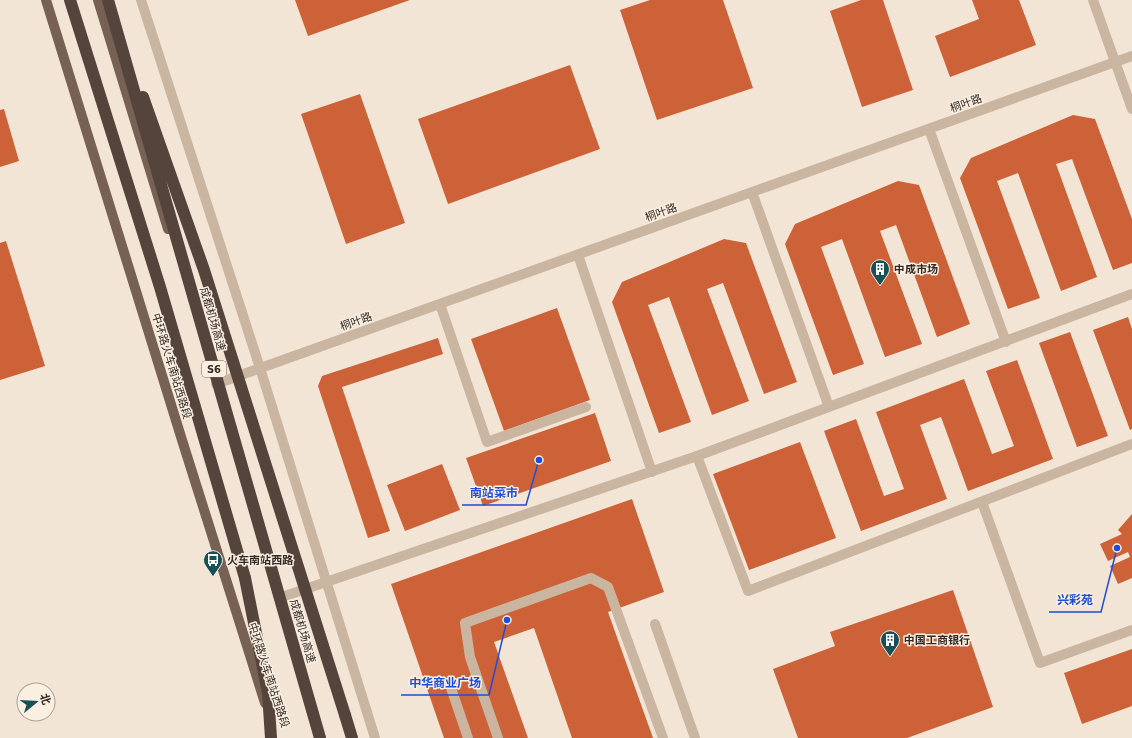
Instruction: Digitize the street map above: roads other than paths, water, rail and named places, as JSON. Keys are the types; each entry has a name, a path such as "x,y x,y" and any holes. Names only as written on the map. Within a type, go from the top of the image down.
{"highway":[{"name":"S6","path":"70,0 160,287 245,578 268,693 271,738"},
{"path":"109,0 204,270 352,738"},
{"name":"成都机场高速","path":"109,0 320,738"}],"main road":[{"name":"中环路火车南站西路段","path":"46,0 184,448 276,738"},
{"path":"98,0 216,384 279,598 324,738"}],"street":[{"path":"142,0 328,583 375,738"},
{"path":"1093,0 1132,109"},
{"name":"桐叶路","path":"216,384 1132,56"},
{"path":"929,129 1006,342"},
{"path":"752,192 829,407"},
{"path":"578,255 652,472"},
{"path":"279,598 328,583 697,456 1132,294"},
{"path":"440,304 487,442 586,407"},
{"path":"697,456 748,591 1132,444"},
{"path":"982,502 1040,663 1132,630"},
{"path":"498,738 470,656 465,623 591,578 608,587 617,608 663,738"},
{"path":"655,624 695,738"},
{"path":"450,685 468,738"}],"place":[{"name":"中成市场","path":"880,286"},
{"name":"南站菜市","path":"539,460"},
{"name":"兴彩苑","path":"1117,548"},
{"name":"火车南站西路","path":"213,577"},
{"name":"中华商业广场","path":"507,620"},
{"name":"中国工商银行","path":"890,657"}]}
